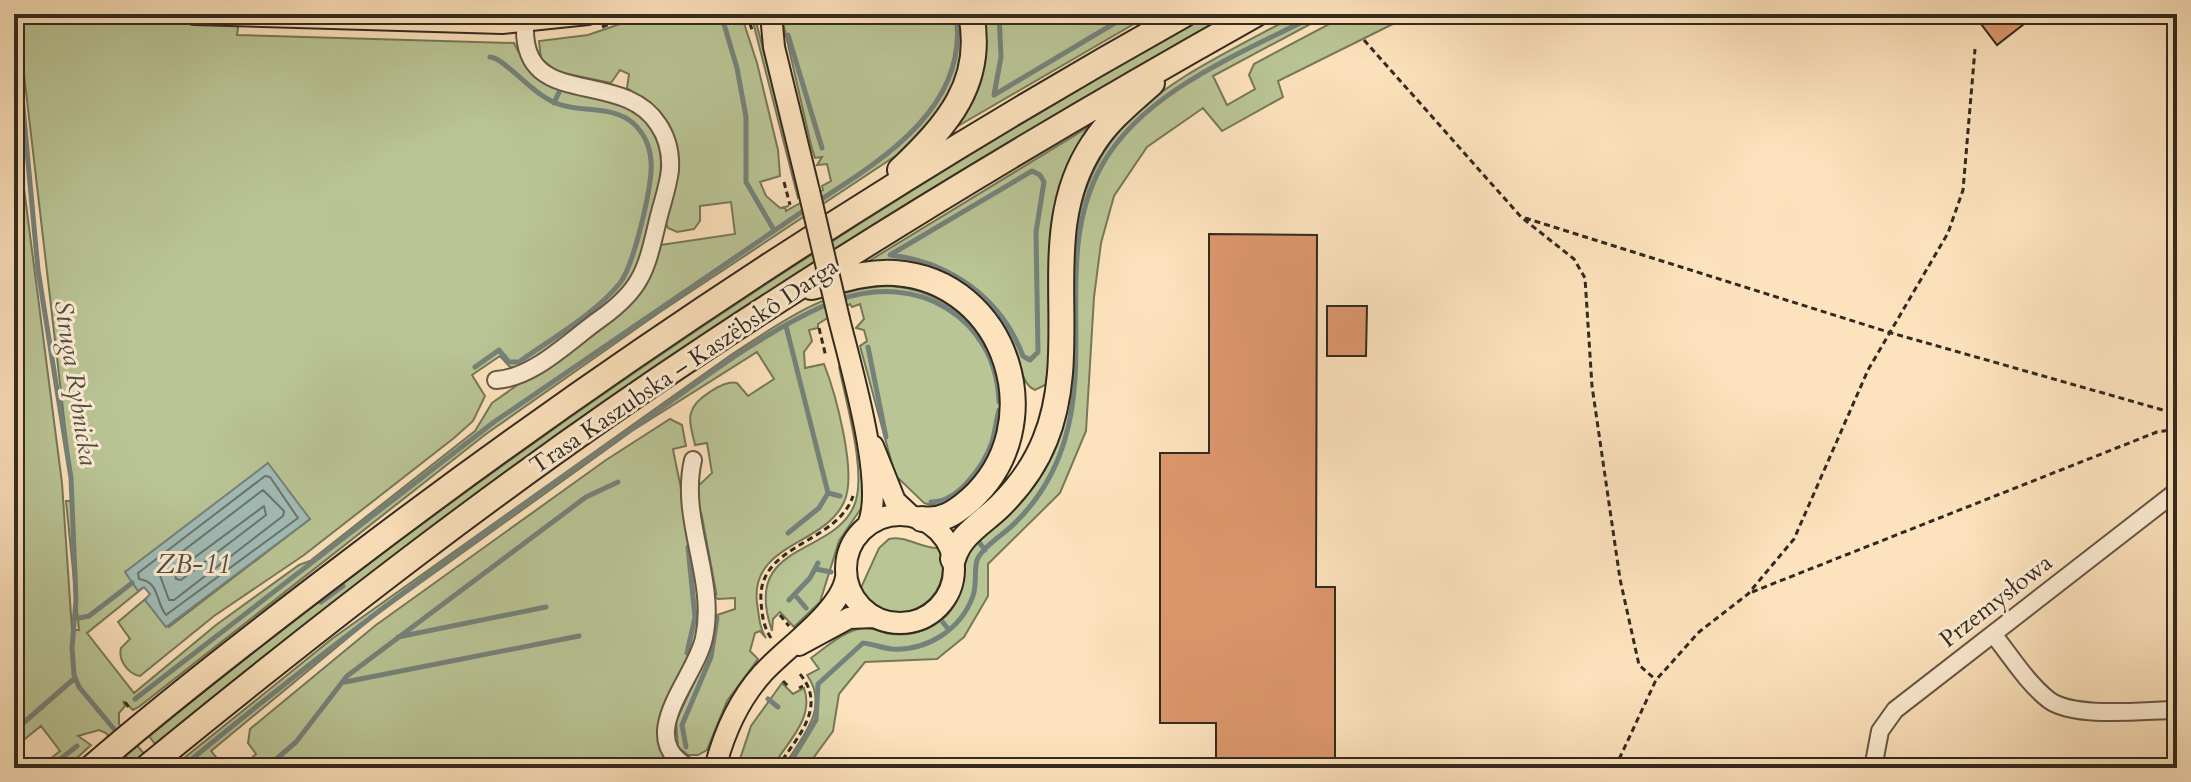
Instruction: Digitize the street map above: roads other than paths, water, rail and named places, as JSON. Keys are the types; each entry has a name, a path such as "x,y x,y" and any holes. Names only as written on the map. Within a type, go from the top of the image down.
{"highway":[{"path":"865,203 951,118 971,74 975,51 971,14"},
{"name":"Trasa Kaszubska – Kaszëbskô Darga","path":"91,768 238,648 464,475 685,320 865,203 1185,14"},
{"name":"Trasa Kaszubska – Kaszëbskô Darga","path":"146,768 259,675 485,503 789,293 1000,160 1256,14"},
{"path":"953,559 962,540 1025,477 1052,419 1061,358 1062,237 1066,208 1080,166 1110,123 1182,56"},
{"path":"789,293 873,274 916,276 960,296 992,330 1011,372 1014,417 1000,462 974,496 942,519 916,517"}],"main road":[{"path":"194,14 525,18 588,14"},
{"path":"760,14 774,47"},
{"path":"771,14 774,47 809,191 833,323 867,433 895,501 941,533 953,559 951,588 930,614 909,622 875,617 849,618 779,644"},
{"path":"715,768 726,731 741,701 766,669 779,644 836,602 846,577 849,550 868,525 873,503 867,433"},
{"path":"868,525 887,516 916,517"},
{"path":"846,577 858,603 875,617"}],"street":[{"path":"496,380 527,372 617,307 634,291 646,268 670,171 666,140 652,114 627,96 573,87 543,73 528,50 525,18"},
{"path":"690,768 671,751 665,726 671,708 695,666 706,630 706,602 689,502 693,460"},
{"name":"Przemysłowa","path":"1873,768 1875,747 1887,719 2177,491"},
{"path":"1993,634 2050,701 2089,711 2177,710"}],"water":[{"name":"ZB-11","path":"268,463 310,519 166,627 145,600 150,594 144,587 138,591 125,572"}],"waterway":[{"path":"721,14 737,68 746,117 746,182 774,230"},
{"path":"817,202 894,148 936,103 950,76 957,47 956,14"},
{"path":"994,95 1001,57 999,14"},
{"path":"994,95 1130,14"},
{"path":"787,768 816,720 818,684 863,643 905,649 930,642 952,628 968,608 973,596 976,564 980,555 1024,513 1052,473 1065,439 1072,405 1076,265 1080,231 1088,197 1102,165 1121,138 1144,115 1199,75 1318,14"},
{"name":"Struga Rybnicka","path":"16,31 38,270 71,478 76,600 72,648 74,675 79,687 114,729"},
{"path":"788,35 822,148"},
{"path":"475,367 499,350 509,362 519,362 610,295 620,283 631,260 642,224 651,172 648,145 640,131 625,117 607,111 558,104 490,57"},
{"path":"554,103 560,90"},
{"path":"1032,171 1040,175 1044,182 1036,232 1038,352 1030,360 1023,356 1001,317 971,286 933,266 890,255 1032,171"},
{"path":"135,699 494,422 809,207"},
{"path":"839,300 868,293 896,292 923,297 947,308 967,325 984,346 994,372 999,402"},
{"path":"187,763 350,633 516,510 727,362 777,330 830,303"},
{"path":"786,326 828,493 819,508 788,533"},
{"path":"868,347 886,437"},
{"path":"931,502 951,496 969,481 992,442 999,410"},
{"path":"266,768 296,742 347,676 586,497 618,482"},
{"path":"828,493 840,496"},
{"path":"700,514 715,594"},
{"path":"978,541 985,550"},
{"path":"687,653 695,617 688,547"},
{"path":"789,600 810,578 818,563"},
{"path":"816,569 831,572"},
{"path":"74,619 89,616 132,583"},
{"path":"321,602 343,586"},
{"path":"795,595 806,608"},
{"path":"398,637 546,607"},
{"path":"686,747 682,725 711,657 717,618"},
{"path":"941,620 949,630"},
{"path":"345,682 579,636"},
{"path":"14,731 75,678"},
{"path":"768,699 778,707"},
{"path":"49,768 77,746"},
{"path":"280,759 293,760 308,768"}]}
